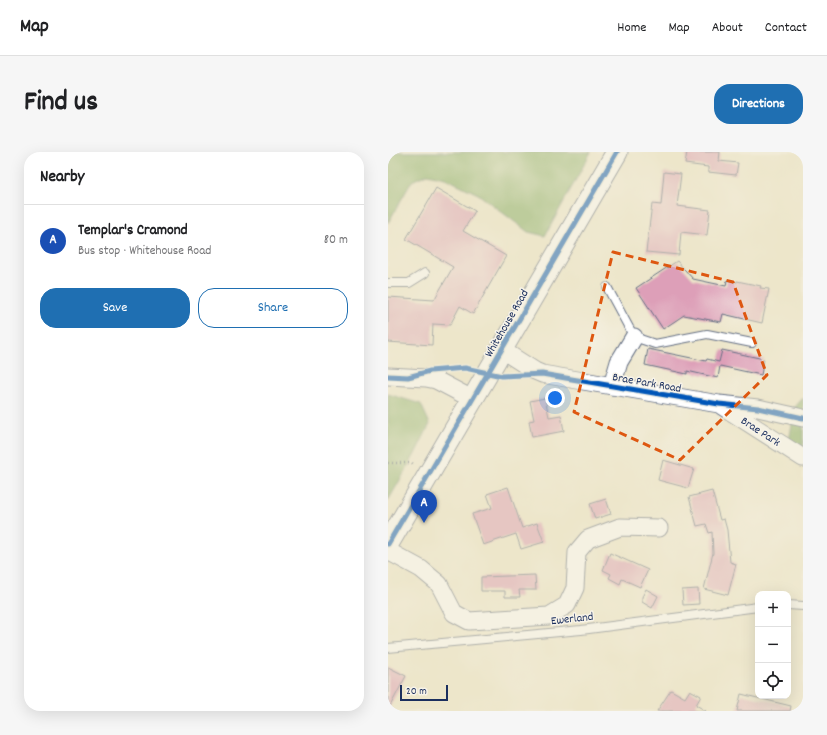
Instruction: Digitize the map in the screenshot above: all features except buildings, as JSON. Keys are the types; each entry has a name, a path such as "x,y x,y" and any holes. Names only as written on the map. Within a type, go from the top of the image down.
{"street":[{"name":"Whitehouse Road","path":"388,544 617,152"},
{"path":"612,386 619,362 634,337"},
{"name":"Brae Park Road","path":"502,350 542,374 719,404 758,408 803,418"},
{"path":"388,376 436,380 472,399"},
{"name":"Brae Park","path":"719,404 803,458"},
{"path":"388,551 421,569 438,584 454,613 469,621 549,616 567,604 575,588 577,552 588,540 620,527 658,528"}],"lane":[{"path":"388,283 409,283 425,273"},
{"path":"607,287 634,337 654,344 707,334 752,343"},
{"path":"791,606 803,606"},
{"name":"Ewerland","path":"388,648 581,630 755,608"}],"path":[{"path":"388,463 412,463 429,473"}],"highlighted area":[{"path":"613,252 733,282 767,375 680,460 574,412"}],"green space":[{"path":"388,152 591,152 545,236 528,232 478,194 445,178 427,174 412,181 388,223"},
{"path":"388,394 421,404 430,424 414,456 388,501"},
{"path":"803,398 803,448 789,441 795,407"}],"cycle path":[{"path":"388,544 617,152"},
{"path":"388,376 408,377 430,371 465,368 502,376 542,374 719,404 758,408 803,418"}],"place":[{"name":"Templar's Cramond","path":"424,523"}]}
